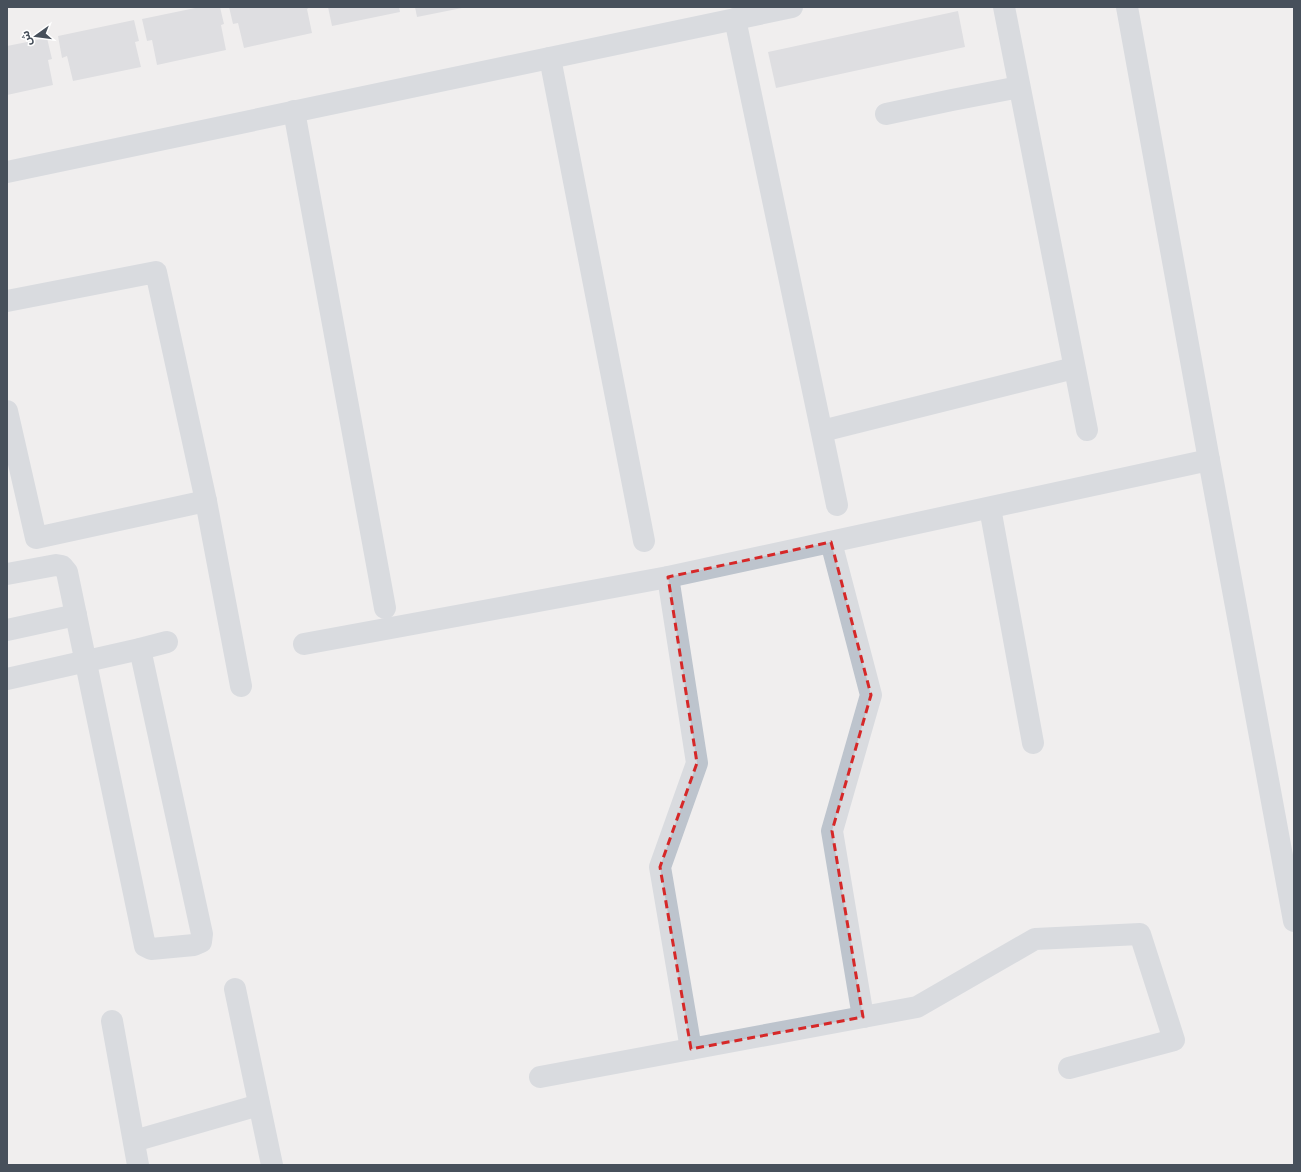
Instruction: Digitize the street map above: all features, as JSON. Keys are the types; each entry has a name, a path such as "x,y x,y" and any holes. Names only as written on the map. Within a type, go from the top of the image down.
{"street":[{"path":"7,172 792,7"},
{"path":"1004,7 1086,430"},
{"path":"1127,7 1294,921"},
{"path":"735,19 837,506"},
{"path":"550,58 644,541"},
{"path":"886,114 1020,87"},
{"path":"294,111 385,608"},
{"path":"7,301 156,272 206,501 241,686"},
{"path":"822,431 1074,368"},
{"path":"7,411 36,538 206,501"},
{"path":"304,644 668,577 1209,460"},
{"path":"990,508 1033,743"},
{"path":"831,542 871,695 832,831 863,1017"},
{"path":"7,574 56,565 62,566 67,572 145,946 151,949 201,942 202,934 140,649"},
{"path":"668,577 697,763 660,867 691,1049"},
{"path":"7,630 76,615"},
{"path":"7,679 86,662 167,642"},
{"path":"540,1077 917,1007 1035,939 1140,934 1174,1040 1069,1068"},
{"path":"235,989 272,1165"},
{"path":"112,1021 138,1165"},
{"path":"134,1141 259,1105"}],"highlighted area":[{"path":"831,542 871,695 832,831 863,1017 691,1049 660,867 697,763 668,577"}],"building":[{"path":"200,7 220,7 224,24 221,25 226,50 157,65 152,40 147,41 142,19"},
{"path":"229,7 310,7 307,9 312,33 244,48 238,23 233,24"},
{"path":"328,7 399,7 400,12 332,26"},
{"path":"415,7 462,7 462,8 417,17"},
{"path":"958,11 965,47 776,88 768,52"},
{"path":"134,20 139,41 135,42 141,67 73,81 67,56 62,58 58,36"},
{"path":"47,38 52,59 48,60 53,85 7,95 7,46"}]}
